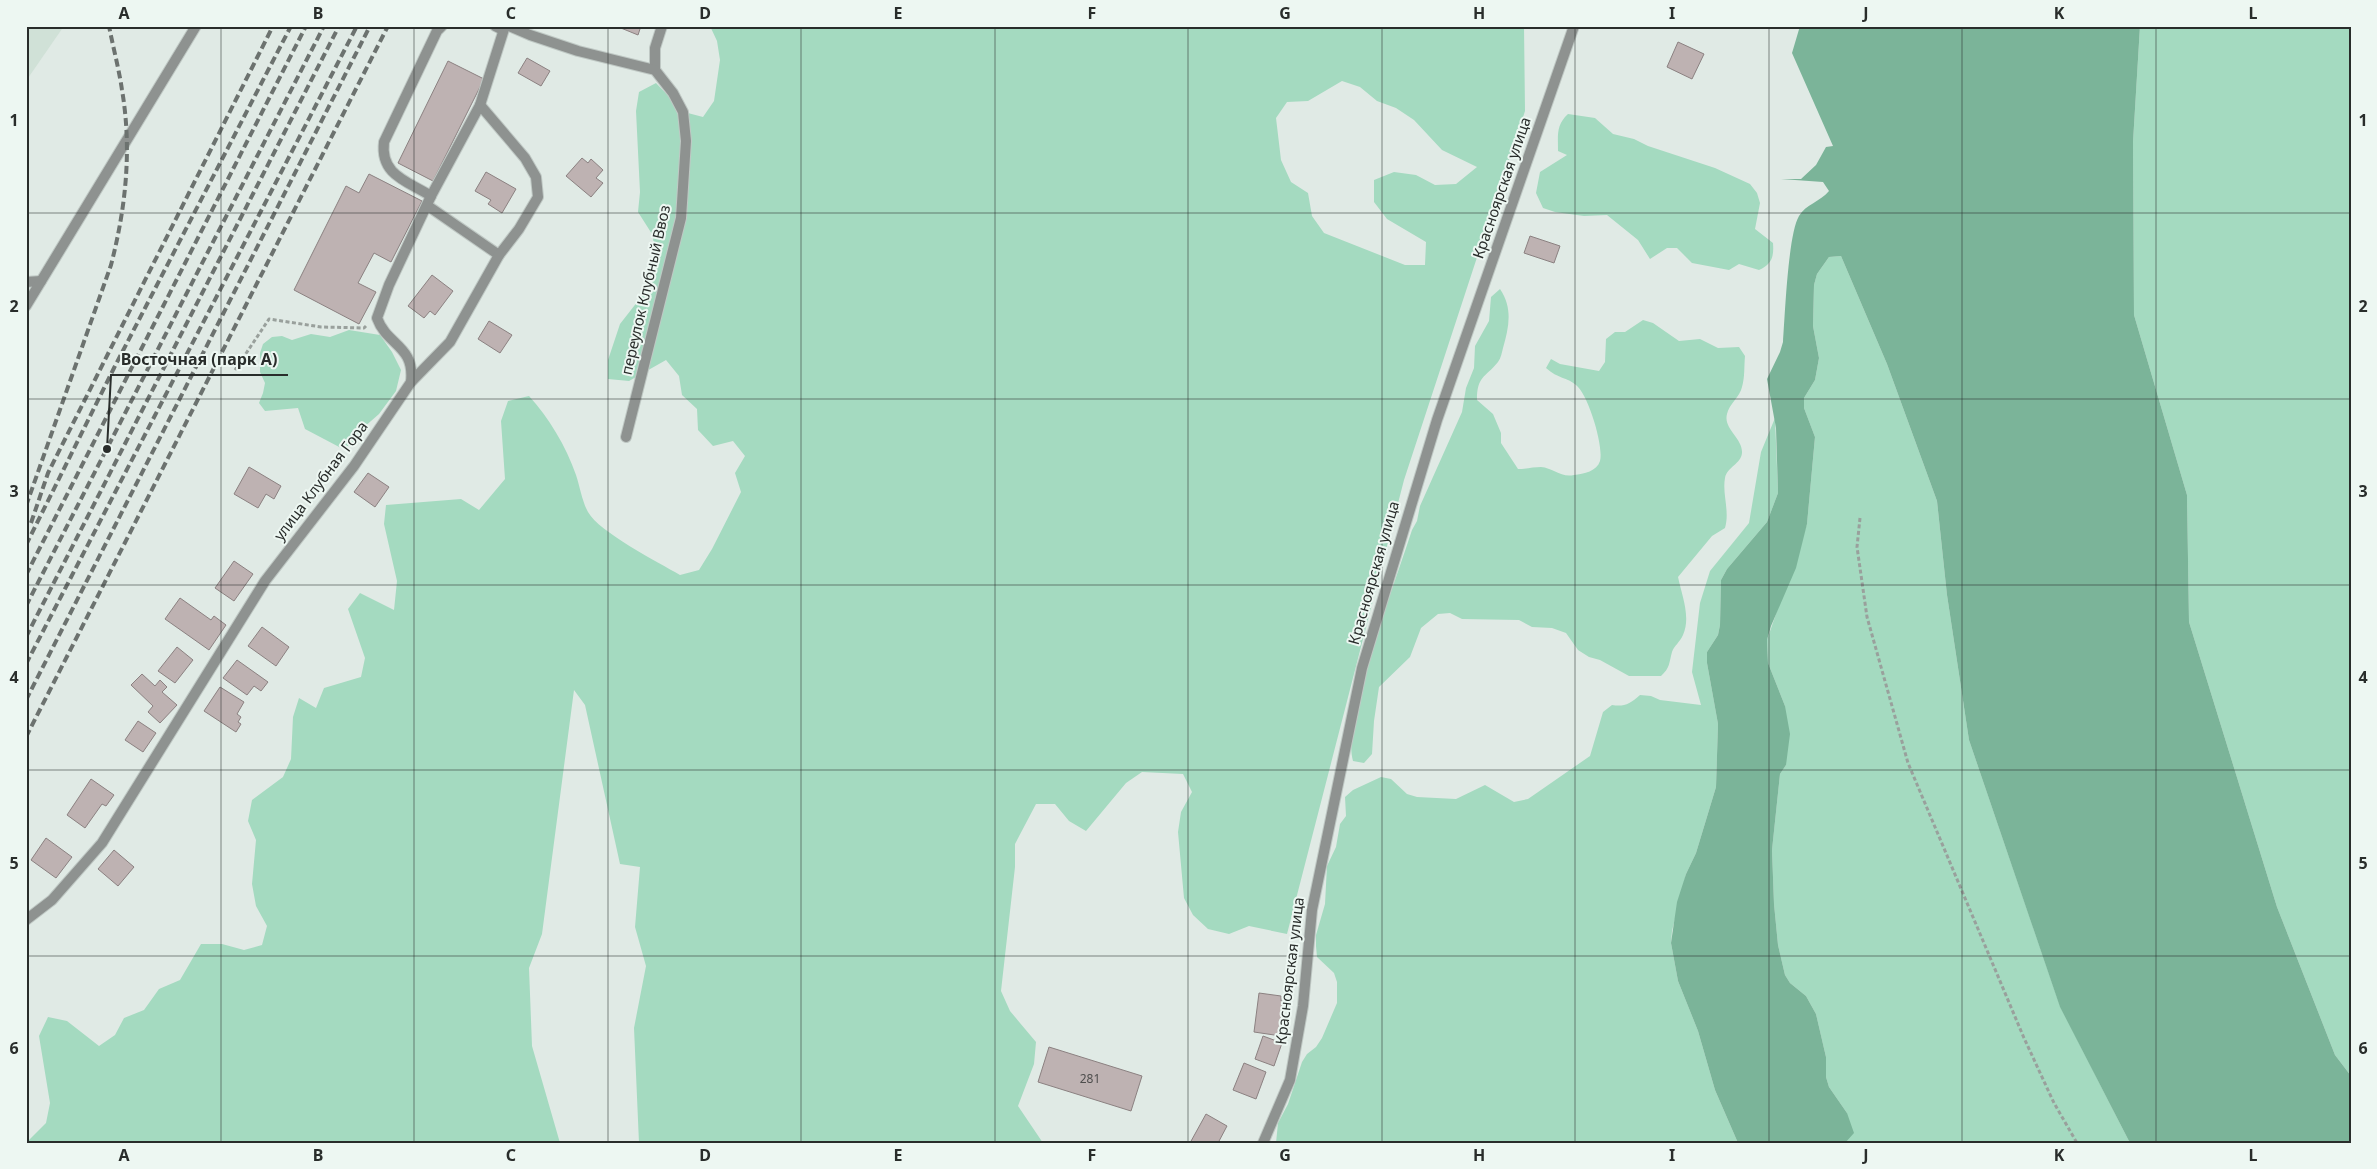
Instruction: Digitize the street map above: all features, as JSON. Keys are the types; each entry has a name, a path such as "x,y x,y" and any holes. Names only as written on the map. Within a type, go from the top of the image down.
{"street":[{"path":"26,306 196,26"},
{"path":"442,26 437,31 384,142 383,153 385,162 392,173 499,255"},
{"path":"411,382 412,371 408,355 381,330 377,318 389,285 480,105 503,27 578,51 655,70 655,48 662,26"},
{"name":"Красноярская улица","path":"1263,1143 1290,1080 1302,1006 1312,910 1365,659 1436,420 1574,26"},
{"name":"переулок Клубный Ввоз","path":"626,437 681,218 686,141 683,112 673,93 655,70"},
{"name":"улица Клубная Гора","path":"26,920 52,900 102,843 265,581 354,466 411,382 450,342 499,255 519,229 538,197 536,178 525,158 480,105"},
{"path":"26,282 41,281"}],"path":[{"path":"235,370 268,319 321,327 364,328 377,318"},
{"path":"1860,518 1856,547 1867,617 1908,763 2024,1038 2054,1103 2077,1143"}],"shaded area":[{"path":"26,26 64,26 26,81"},
{"path":"710,26 1524,26 1525,111 1404,480 1287,934 1249,926 1229,934 1208,929 1193,915 1184,898 1178,832 1181,812 1192,792 1183,774 1142,772 1126,783 1086,831 1069,821 1055,804 1036,804 1015,844 1015,867 1001,991 1010,1011 1036,1042 1034,1064 1018,1106 1043,1143 639,1143 634,1028 646,966 635,927 640,867 620,864 585,705 574,690 542,934 529,968 532,1046 560,1143 26,1143 46,1123 50,1103 39,1036 48,1017 67,1021 99,1046 115,1035 124,1018 144,1010 159,989 180,980 201,944 222,944 244,950 262,945 267,926 256,906 252,884 256,840 248,821 252,800 283,777 291,759 293,717 299,698 316,708 324,688 361,677 365,658 348,609 360,593 394,610 397,581 384,524 386,505 461,499 479,510 505,479 501,421 508,401 529,396 543,414 567,454 576,475 586,508 594,520 630,546 680,575 699,570 741,492 735,473 745,456 733,441 713,446 698,430 697,409 682,395 679,376 666,360 629,381 608,379 608,360 620,324 645,292 656,254 652,234 638,212 640,192 636,111 639,92 656,83 684,112 703,117 714,101 720,60 717,41","holes":["1342,81 1360,87 1377,101 1396,108 1414,120 1442,150 1477,167 1456,184 1435,185 1416,175 1394,172 1374,180 1374,202 1387,219 1426,242 1425,265 1405,265 1324,233 1312,216 1308,193 1291,182 1281,160 1276,118 1287,102 1308,101"]},
{"path":"1800,26 2140,26 2133,142 2134,315 2187,495 2189,622 2277,907 2335,1055 2351,1076 2351,1143 2130,1143 2060,1007 1969,740 1947,595 1937,501 1887,364 1841,256 1829,257 1817,274 1814,285 1813,326 1819,358 1815,380 1804,398 1804,408 1815,437 1807,524 1796,568 1771,626 1767,640 1768,663 1785,706 1790,734 1786,765 1780,774 1772,850 1778,945 1785,975 1790,983 1806,996 1816,1014 1826,1057 1826,1077 1829,1087 1847,1113 1854,1133 1845,1143 1738,1143 1715,1090 1698,1031 1678,981 1671,943 1677,902 1686,874 1696,853 1716,787 1718,724 1707,663 1707,652 1718,635 1720,625 1721,580 1727,569 1767,522 1778,493 1776,428 1767,379 1783,342 1792,240 1795,226 1802,212 1829,191 1823,182 1781,179 1801,179 1816,165 1826,147 1833,146 1792,53"},
{"path":"2140,26 2351,26 2351,1076 2335,1055 2277,907 2189,622 2187,495 2134,315 2133,142"},
{"path":"1568,114 1595,118 1613,134 1634,139 1648,146 1715,168 1750,184 1757,193 1760,203 1755,229 1773,243 1773,252 1769,263 1759,270 1739,264 1729,270 1692,263 1677,248 1667,248 1650,259 1638,240 1607,215 1584,216 1555,212 1543,208 1536,193 1540,172 1567,155 1558,151 1558,131 1561,122"},
{"path":"1841,256 1887,364 1937,501 1947,595 1969,740 2060,1006 2130,1143 1845,1143 1847,1140 1847,1113 1829,1087 1826,1077 1826,1057 1816,1014 1806,996 1790,983 1785,975 1778,945 1772,850 1780,774 1786,765 1785,706 1768,663 1767,640 1807,524 1815,437 1804,408 1804,398 1815,380 1819,358 1813,326 1814,285 1817,274 1829,257"},
{"path":"1500,289 1507,303 1509,318 1507,333 1499,360 1478,386 1477,400 1493,414 1501,433 1501,443 1518,469 1541,467 1569,476 1590,471 1600,461 1600,444 1594,421 1581,390 1576,385 1546,368 1551,359 1560,364 1599,371 1605,362 1606,339 1615,332 1625,332 1643,320 1653,323 1679,341 1700,339 1718,348 1739,347 1745,356 1743,383 1741,391 1728,410 1727,419 1730,429 1740,443 1742,453 1725,478 1724,490 1727,515 1725,528 1712,536 1678,577 1685,606 1685,628 1682,637 1673,650 1668,668 1661,676 1629,676 1600,660 1589,657 1578,650 1566,633 1552,628 1532,627 1519,620 1462,619 1450,613 1438,614 1421,628 1410,657 1379,687 1372,754 1364,763 1353,761 1351,748 1353,735 1360,706 1362,687 1373,647 1412,530 1417,521 1420,506 1462,412 1466,388 1474,368 1475,346 1489,321 1491,297"},
{"path":"349,330 380,335 392,352 401,370 396,391 379,414 363,428 360,438 343,449 305,429 298,408 265,411 259,403 265,383 260,372 260,353 263,344 272,337 282,336 292,340 311,334 330,337"},
{"path":"1775,418 1778,493 1767,522 1727,569 1721,580 1720,625 1718,635 1707,652 1707,663 1718,724 1716,787 1696,853 1686,874 1672,931 1671,943 1678,981 1698,1031 1715,1090 1738,1143 1276,1143 1278,1123 1288,1104 1302,1062 1322,1038 1337,1003 1337,982 1334,973 1317,957 1316,935 1325,904 1327,866 1336,847 1340,824 1346,816 1345,797 1353,790 1381,777 1391,779 1407,794 1417,797 1456,799 1485,785 1514,802 1528,799 1590,756 1603,712 1612,705 1620,706 1627,704 1640,695 1651,696 1660,700 1701,705 1692,672 1700,603 1710,571 1749,523 1761,452"}],"building":[{"path":"616,26 641,26 638,35"},
{"path":"1678,42 1704,54 1692,79 1667,67"},
{"path":"527,58 550,71 541,86 518,73"},
{"path":"448,61 484,79 433,181 398,163"},
{"path":"582,158 588,163 591,159 603,170 596,178 603,183 591,197 566,176"},
{"path":"486,172 516,189 502,213 488,204 491,200 475,191"},
{"path":"369,174 422,201 391,262 374,253 358,283 376,292 359,324 294,290 346,186 359,193"},
{"path":"1530,236 1560,246 1554,263 1524,253"},
{"path":"432,275 453,291 435,315 430,311 424,318 408,306"},
{"path":"489,321 512,335 500,353 478,339"},
{"path":"249,467 281,486 274,499 266,494 258,508 234,494"},
{"path":"368,473 389,487 375,507 354,492"},
{"path":"234,561 253,574 234,601 215,588"},
{"path":"180,598 211,620 214,616 226,625 209,650 165,619"},
{"path":"262,627 289,647 276,666 248,646"},
{"path":"177,647 193,660 175,683 158,671"},
{"path":"237,660 268,682 261,691 254,686 247,695 223,678"},
{"path":"142,674 155,686 160,680 167,687 162,692 177,705 160,723 148,712 153,706 131,685"},
{"path":"220,687 244,702 237,714 241,717 238,722 241,724 236,732 204,711"},
{"path":"138,721 156,733 143,752 125,740"},
{"path":"91,779 114,795 106,806 102,804 85,828 67,815"},
{"path":"46,838 72,857 56,878 31,860"},
{"path":"114,850 134,867 118,886 98,869"},
{"path":"1259,993 1281,996 1281,1001 1285,1001 1281,1036 1254,1032"},
{"path":"1263,1036 1282,1043 1274,1066 1255,1059"},
{"path":"1049,1047 1142,1076 1131,1111 1038,1082"},
{"path":"1244,1063 1266,1072 1256,1099 1233,1090"},
{"path":"1206,1114 1227,1126 1218,1143 1190,1143"}],"railway":[{"path":"26,506 111,265 124,200 127,134 121,82 109,26"},
{"path":"31,523 48,473 273,26"},
{"path":"26,545 114,368 291,26"},
{"path":"26,575 306,26"},
{"path":"26,606 324,26"},
{"path":"26,637 339,26"},
{"path":"26,664 357,26"},
{"path":"26,700 370,26"},
{"path":"26,737 388,26"}],"place":[{"name":"Восточная (парк А)","path":"107,449"}]}
